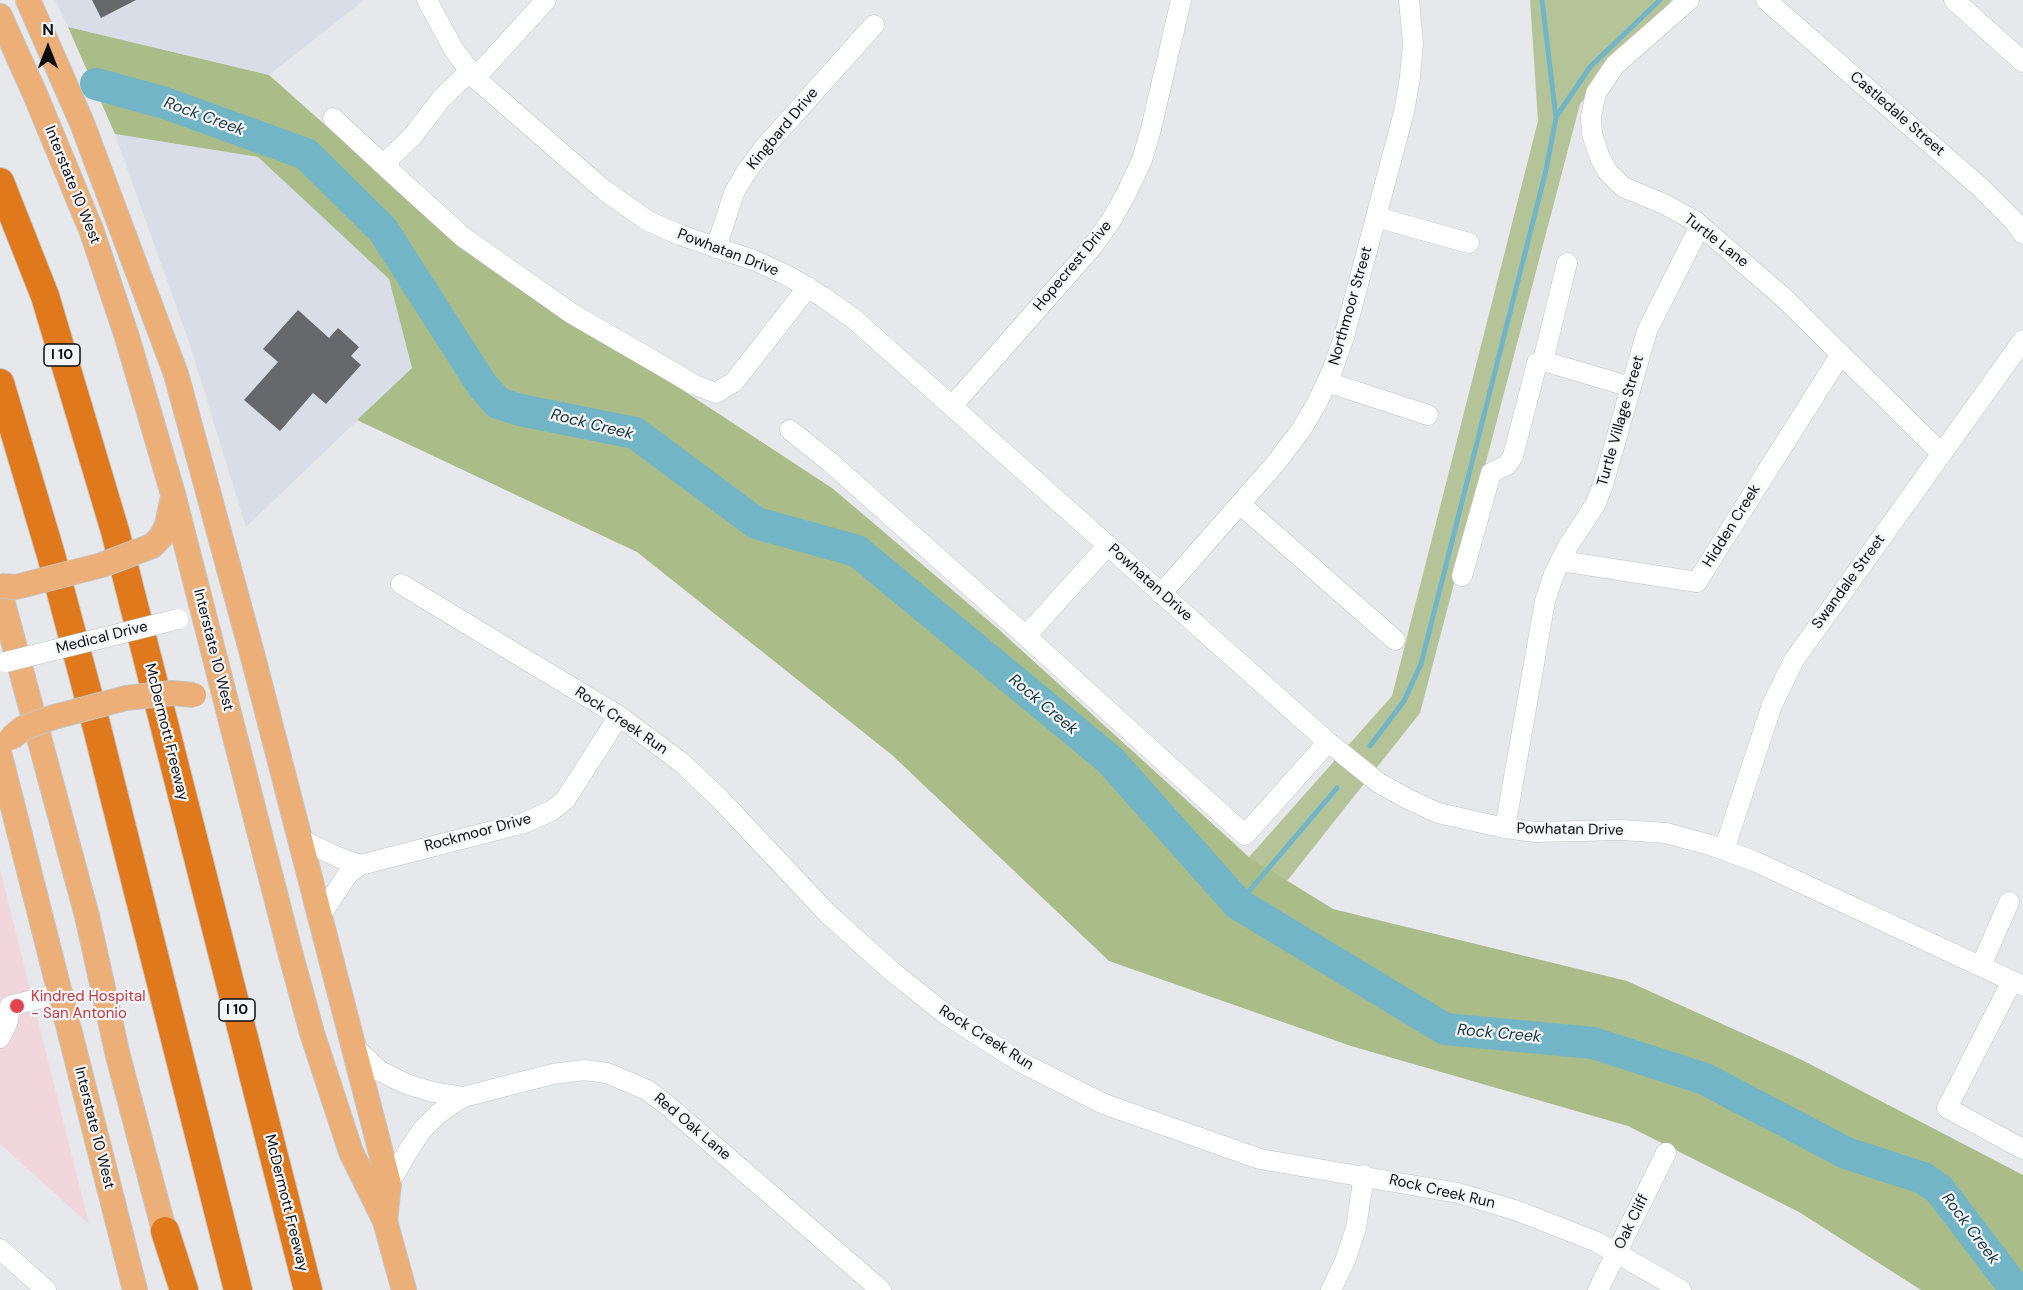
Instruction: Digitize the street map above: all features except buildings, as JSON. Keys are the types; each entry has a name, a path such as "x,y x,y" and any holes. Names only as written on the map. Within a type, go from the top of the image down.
{"highway":[{"name":"McDermott Freeway","path":"0,182 45,296 115,531 308,1290"},
{"path":"0,383 51,555 97,728 238,1290"},
{"path":"165,1231 184,1290"}],"main road":[{"path":"28,0 82,123 176,374 250,646 388,1184 385,1221"},
{"name":"Interstate 10 West","path":"0,16 92,232 127,337 205,613 234,735 312,1033 351,1152 385,1221 404,1290"},
{"path":"0,586 16,587 102,565 152,546 161,537 167,525 173,494"},
{"path":"0,592 87,916 118,1056 179,1290"},
{"path":"5,755 23,728 44,720 126,698 172,693 194,695 209,704 234,735"},
{"name":"Interstate 10 West","path":"5,755 60,993 135,1290"}],"street":[{"name":"Powhatan Drive","path":"427,0 454,50 472,75 604,190 648,221 756,261 790,277 854,319 1161,594 1379,783 1438,813 1505,828 1536,832 1622,830 1666,833 1724,850 1754,861 2018,983"},
{"path":"387,169 390,158 412,137 441,99 472,75 546,0"},
{"name":"Hopecrest Drive","path":"952,406 1094,246 1112,219 1137,170 1152,129 1181,0"},
{"name":"Northmoor Street","path":"1161,594 1275,464 1300,430 1327,382 1344,337 1404,112 1413,44 1409,0"},
{"name":"Turtle Lane","path":"1689,0 1615,65 1596,93 1592,134 1600,158 1608,172 1623,187 1664,204 1700,226 1783,297 1941,453"},
{"name":"Castledale Street","path":"1766,0 1980,187 2014,221 2023,234"},
{"path":"1954,0 2023,62"},
{"name":"Kingbard Drive","path":"716,248 734,193 745,174 764,148 874,25"},
{"path":"333,118 463,237 571,312 695,385 716,393 734,382 808,287"},
{"path":"1376,217 1469,243"},
{"name":"Turtle Village Street","path":"1505,828 1545,601 1554,574 1595,505 1604,485 1647,331 1700,226"},
{"path":"1543,361 1567,263"},
{"name":"Swandale Street","path":"1724,850 1772,705 1794,660 2023,340"},
{"name":"Hidden Creek","path":"1561,561 1697,582 1841,354"},
{"path":"1462,576 1491,473 1507,465 1513,456 1537,363 1543,361 1631,387"},
{"path":"1327,382 1428,415"},
{"path":"790,430 830,462 1026,636 1245,835 1329,742"},
{"path":"1240,504 1395,640"},
{"path":"1026,636 1108,545"},
{"name":"Rock Creek Run","path":"401,584 620,716 682,763 720,799 828,914 895,974 944,1013 1020,1062 1104,1104 1260,1159 1364,1175 1458,1193 1518,1211 1597,1242 1681,1290"},
{"name":"Medical Drive","path":"3,662 205,613"},
{"name":"Rockmoor Drive","path":"360,865 524,823 550,812 565,800 620,716"},
{"path":"300,839 360,865"},
{"path":"320,916 348,874 360,865"},
{"path":"1981,966 2008,902"},
{"path":"2018,983 1947,1108 2023,1149"},
{"path":"0,1038 8,1021 10,1006 60,993"},
{"name":"Red Oak Lane","path":"354,1047 380,1071 406,1084 433,1092 463,1096 553,1074 584,1070 607,1073 647,1090 676,1112 881,1290"},
{"name":"Red Oak Lane","path":"388,1184 423,1130 438,1114 463,1096"},
{"name":"Oak Cliff","path":"1598,1290 1666,1154"},
{"path":"1331,1290 1345,1261 1356,1228 1364,1175"},
{"path":"0,1249 46,1290"}],"shaded area":[{"path":"55,0 364,0 269,75 68,27"},
{"path":"115,134 258,157 389,279 412,368 246,527 191,348"},
{"name":"Kindred Hospital - San Antonio","path":"0,869 89,1224 0,1144"}],"green space":[{"path":"1530,0 1672,0 1580,104 1420,713 1287,881 1249,857 1392,696 1538,121"},
{"path":"68,27 269,75 458,243 832,488 996,627 1249,857 1333,909 1627,981 1802,1060 2023,1175 2023,1290 1921,1290 1799,1212 1628,1126 1351,1046 1109,961 892,755 637,552 357,420 412,368 389,279 258,157 115,134"}],"waterway":[{"path":"1370,746 1404,701 1421,664 1546,170 1556,118 1542,0"},
{"path":"1556,117 1590,67 1660,0"},
{"name":"Rock Creek","path":"96,84 165,103 306,154 383,230 482,385 498,403 520,410 635,433 756,523 857,551 1110,760 1238,904 1445,1029 1593,1043 1705,1079 1846,1153 1923,1178 1939,1189 2016,1290"},
{"path":"1238,904 1337,788"}],"place":[{"name":"Kindred Hospital - San Antonio","path":"17,1006"}]}
